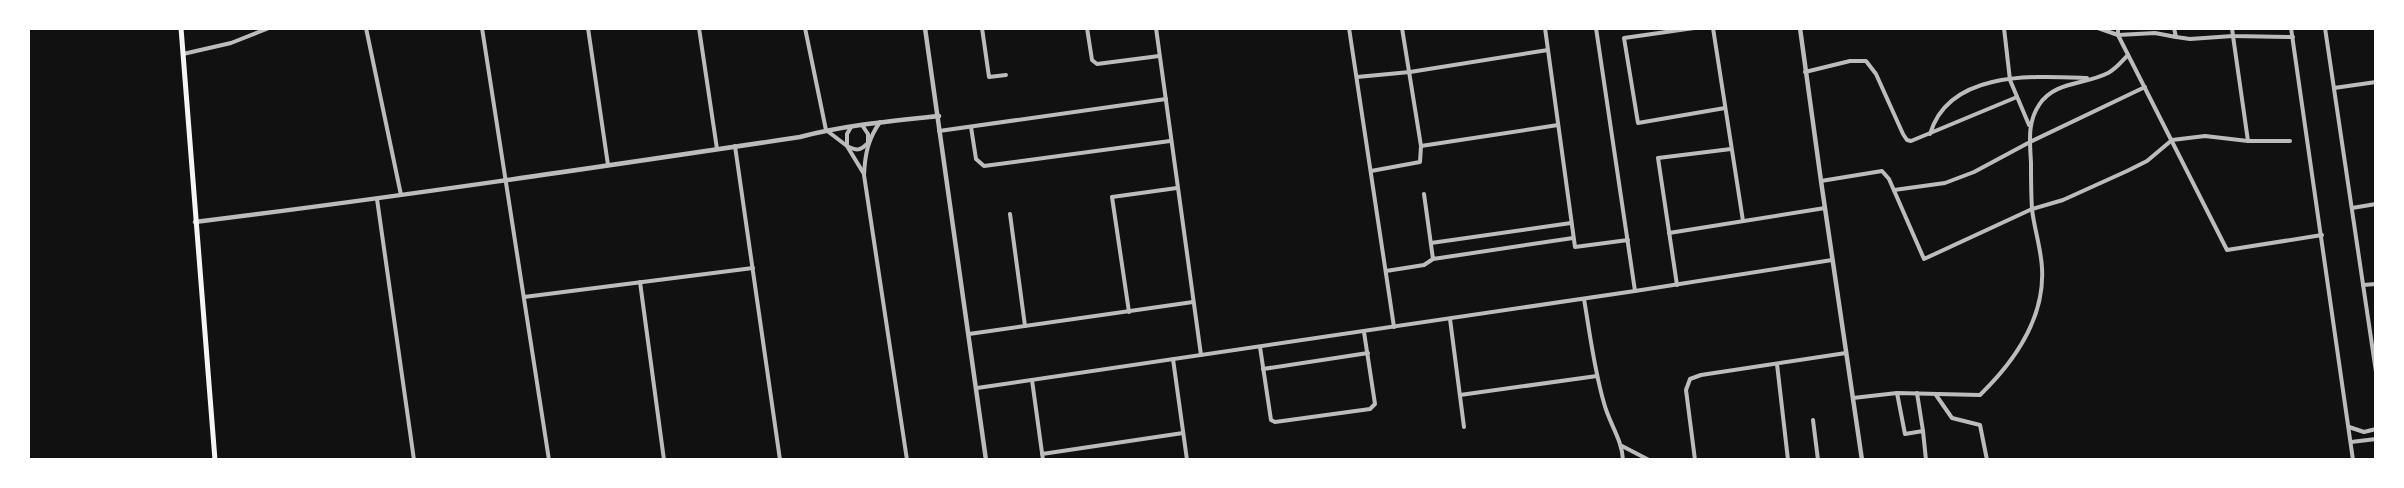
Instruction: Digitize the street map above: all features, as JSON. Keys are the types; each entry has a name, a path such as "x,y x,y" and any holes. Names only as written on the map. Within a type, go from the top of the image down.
{"main road":[{"path":"181,28 215,459"}],"street":[{"path":"183,54 231,43 269,28"},
{"path":"366,28 401,195"},
{"path":"482,28 549,459"},
{"path":"588,28 608,165"},
{"path":"699,28 717,149"},
{"path":"805,28 826,130 855,150 861,149 868,143 880,122"},
{"path":"925,28 986,459"},
{"path":"982,28 989,77 1006,75"},
{"path":"1087,28 1092,60 1097,64 1159,56"},
{"path":"1156,28 1201,355"},
{"path":"1349,28 1394,327"},
{"path":"1371,171 1420,162 1421,146 1402,28"},
{"path":"1545,28 1575,247 1628,240"},
{"path":"1596,28 1635,291"},
{"path":"1694,28 1624,38 1638,123 1725,108"},
{"path":"1713,28 1743,221"},
{"path":"1800,28 1862,459"},
{"path":"2004,28 2010,80 2030,126"},
{"path":"2098,28 2118,35 2155,33 2190,39 2233,36 2293,37"},
{"path":"2118,28 2118,35 2227,250 2322,235"},
{"path":"2175,28 2176,37"},
{"path":"2232,28 2248,141"},
{"path":"2292,28 2353,459"},
{"path":"2325,28 2376,372"},
{"path":"1356,77 1410,72 1548,50"},
{"path":"1853,398 1897,393 1980,395 1999,377 2028,334 2039,306 2042,267 2032,209 2030,142 2030,126 2038,106 2047,95 2061,87 2109,73 2128,55"},
{"path":"1805,72 1850,61 1866,61 1876,74 1905,137 1911,141 2017,97"},
{"path":"1930,135 1940,111 1950,101 1977,86 2034,76 2093,79"},
{"path":"2334,88 2376,82"},
{"path":"1894,190 1945,183 1996,162 2030,142 2145,87"},
{"path":"939,131 1166,99"},
{"path":"195,222 377,199 800,137 862,124 939,116"},
{"path":"862,124 868,134 864,175 907,459"},
{"path":"1421,146 1558,125"},
{"path":"851,126 847,134 847,146 864,175"},
{"path":"971,127 975,159 984,166 1170,141"},
{"path":"1821,181 1882,171 1894,190 1924,259 2032,209 2063,200 2127,171 2147,161 2172,140 2205,136 2248,141 2290,141"},
{"path":"735,146 780,459"},
{"path":"1677,285 1658,158 1731,149"},
{"path":"1129,312 1112,197 1177,188"},
{"path":"1424,194 1433,260"},
{"path":"377,199 414,459"},
{"path":"2352,207 2376,204"},
{"path":"1669,233 1825,208"},
{"path":"1010,214 1025,326"},
{"path":"1431,243 1571,223"},
{"path":"1386,271 1424,265 1433,260 1573,238"},
{"path":"977,388 1364,332 1832,260"},
{"path":"524,297 753,268"},
{"path":"640,282 664,459"},
{"path":"2363,285 2376,284"},
{"path":"1584,299 1604,406 1622,446 1623,459"},
{"path":"969,334 1193,302"},
{"path":"1450,319 1464,427"},
{"path":"1260,347 1271,420 1275,422 1370,409 1375,404 1364,332"},
{"path":"1263,369 1368,353"},
{"path":"1695,459 1686,390 1688,382 1701,375 1846,353"},
{"path":"1173,359 1187,459"},
{"path":"1778,364 1788,459"},
{"path":"1460,395 1597,376"},
{"path":"1032,380 1043,459"},
{"path":"1897,393 1905,434 1923,431"},
{"path":"1917,393 1926,459"},
{"path":"1936,394 1952,418 1980,425 1987,459"},
{"path":"1813,420 1818,459"},
{"path":"2349,427 2364,432 2376,429"},
{"path":"1042,454 1183,433"},
{"path":"2351,442 2376,439"},
{"path":"1622,446 1649,459"}]}
